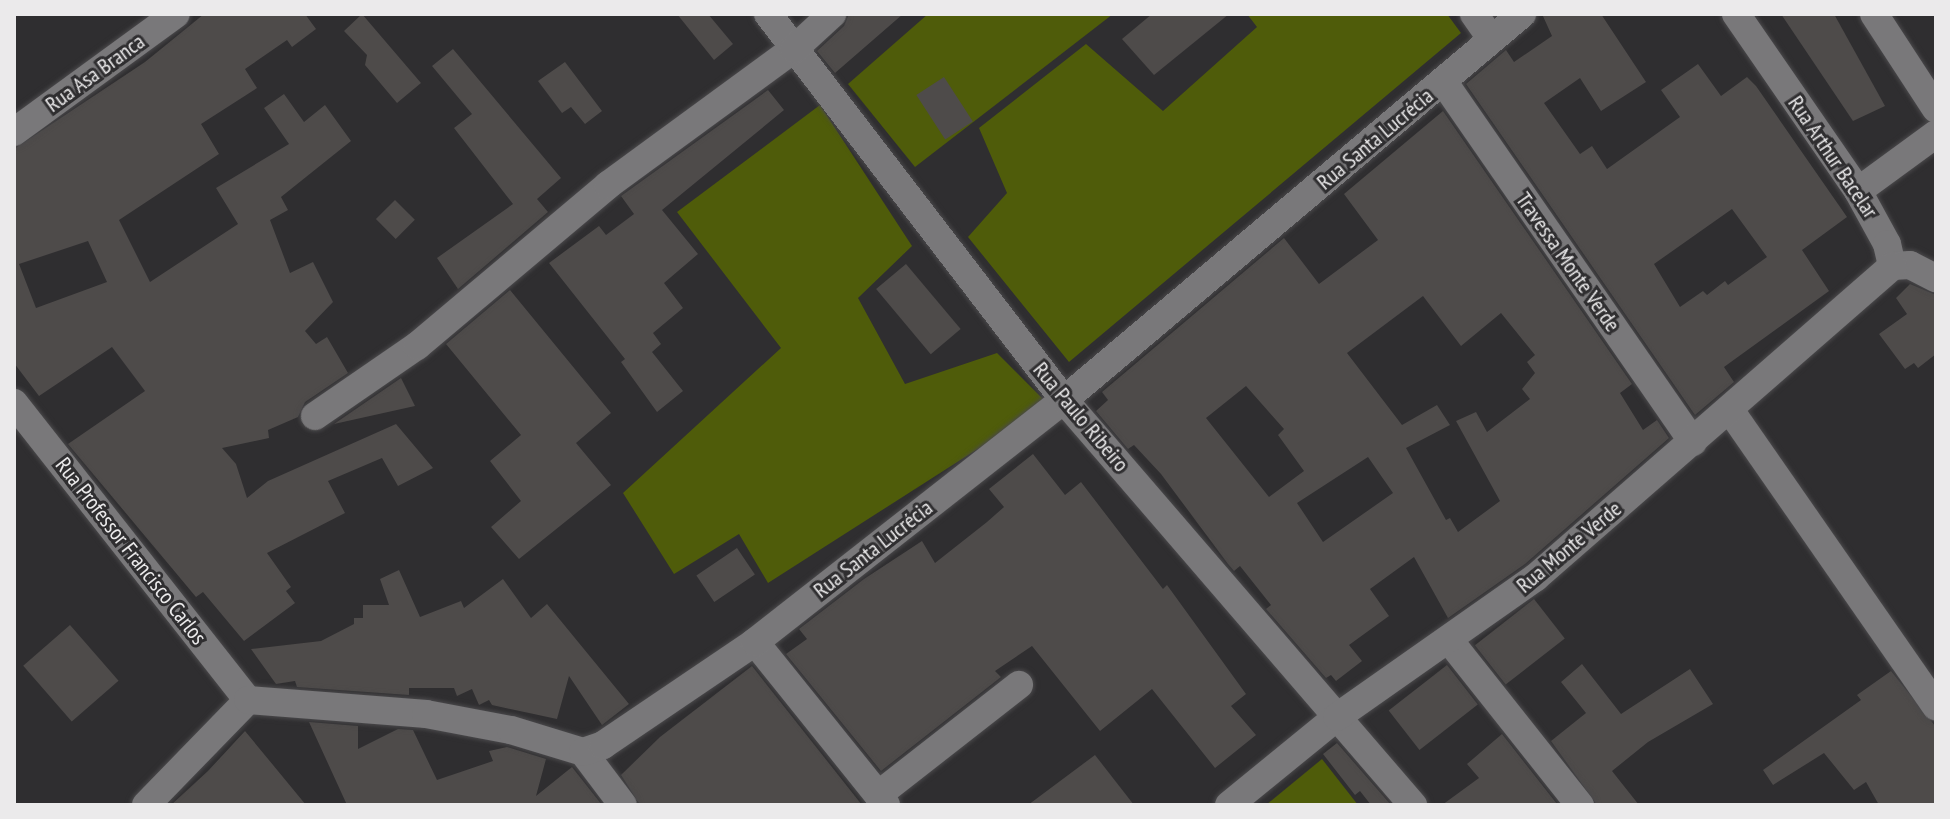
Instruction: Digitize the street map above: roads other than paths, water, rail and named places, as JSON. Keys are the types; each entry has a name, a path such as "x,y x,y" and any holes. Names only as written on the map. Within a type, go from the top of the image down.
{"street":[{"name":"Rua Asa Branca","path":"14,132 176,14"},
{"name":"Rua Paulo Ribeiro","path":"768,14 1064,400 1413,805"},
{"path":"315,416 417,346 608,185 794,49 832,14"},
{"name":"Rua Santa Lucrécia","path":"583,752 603,745 755,642 1064,400 1443,81 1482,25 1522,14"},
{"name":"Rua Arthur Bacelar","path":"1736,14 1858,191 1887,244 1892,266"},
{"path":"1874,14 1936,109"},
{"name":"Travessa Monte Verde","path":"1443,81 1693,442"},
{"path":"1858,191 1936,134"},
{"path":"1892,266 1910,265 1936,278"},
{"name":"Rua Monte Verde","path":"1229,805 1337,717 1536,577 1892,266"},
{"name":"Rua Professor Francisco Carlos","path":"14,403 248,700"},
{"path":"1730,410 1936,706"},
{"path":"1449,640 1580,805"},
{"path":"755,642 882,800 1019,685"},
{"path":"146,805 248,700 426,714 511,730 583,752 623,805"}]}
